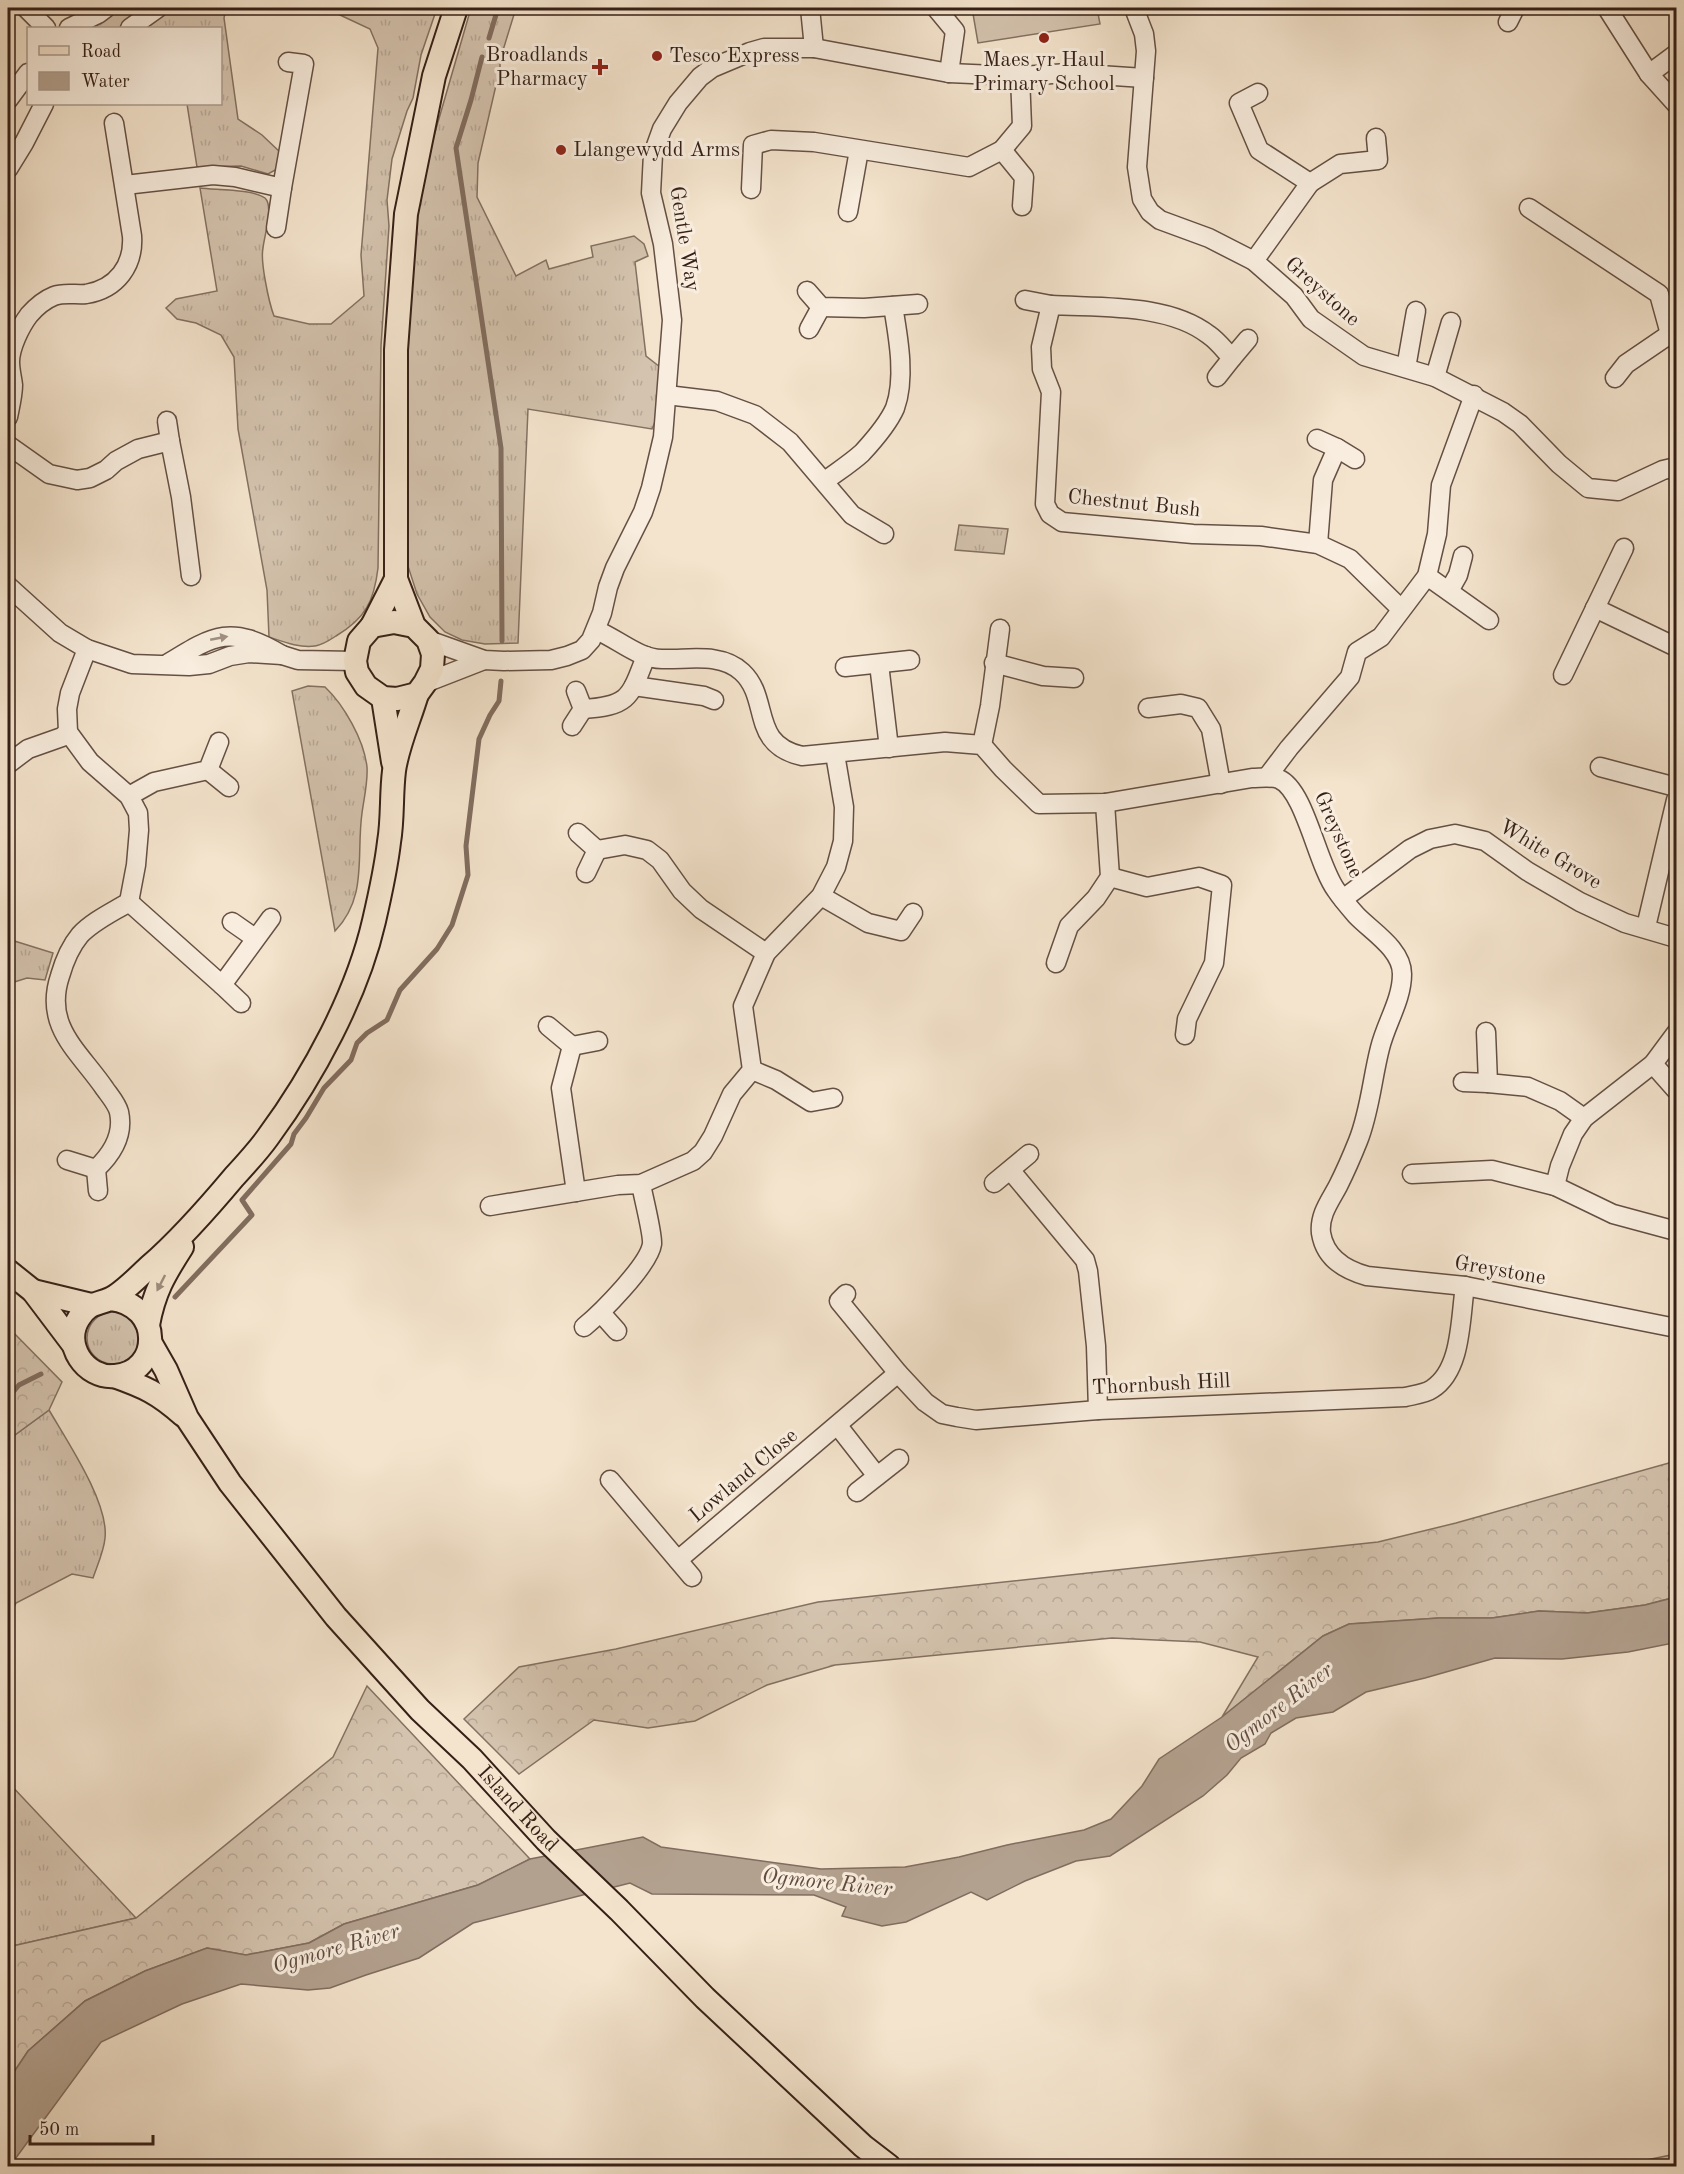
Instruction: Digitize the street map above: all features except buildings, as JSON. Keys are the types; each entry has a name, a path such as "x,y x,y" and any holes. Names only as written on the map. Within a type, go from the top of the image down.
{"main road":[{"path":"394,769 421,688 432,669 433,654 396,579 396,350 406,214 434,76 456,8"},
{"path":"396,579 372,626 359,641 355,661 357,672 366,686 383,698 397,699 421,688"},
{"path":"372,626 394,622 421,633"},
{"path":"73,1344 73,1332 83,1312 101,1302 152,1264 202,1215 268,1137 306,1079 336,1023 357,974 373,924 390,841 394,769 383,698"},
{"path":"8,1271 33,1290 73,1344 83,1364 102,1375 124,1374 142,1362 147,1353 153,1300 160,1282 202,1215"},
{"path":"33,1290 101,1302 120,1300 137,1309 149,1334"},
{"name":"Island Road","path":"149,1334 187,1418 230,1483 336,1617 420,1710 472,1759 546,1840 619,1910 705,1998 863,2146 888,2166"},
{"name":"Island Road","path":"114,1376 160,1395 187,1418"}],"street":[{"path":"26,8 45,27"},
{"path":"71,27 106,8"},
{"path":"131,27 158,8"},
{"path":"810,8 814,48"},
{"path":"936,8 955,31 949,73"},
{"name":"Greystone","path":"1134,8 1144,34 1146,51 1137,167 1142,199 1150,212 1160,220 1209,238 1254,261 1294,296 1311,319 1335,338 1364,356 1435,376 1474,395 1520,424 1559,464 1588,488 1618,491 1663,470 1677,467"},
{"path":"1607,8 1649,74 1677,104"},
{"name":"Gentle Way","path":"421,633 484,660 551,660 582,650 591,640 615,568 643,512 663,437 672,320 666,260 651,193 653,154 662,129 678,103 700,77 712,68 764,48 814,48 949,73 1020,76 1069,73 1144,78"},
{"path":"1649,74 1677,54"},
{"path":"276,228 304,64 288,62"},
{"path":"8,100 27,74"},
{"path":"751,189 753,145 771,141 814,142 969,167 1002,150 1022,126 1020,76"},
{"path":"1258,93 1239,103 1259,150 1310,183"},
{"path":"8,169 43,105"},
{"path":"8,417 13,387 9,360 21,328 38,305 56,295 97,292 109,286 124,272 130,260 133,248 114,123"},
{"path":"1254,261 1310,183 1340,164 1377,160 1376,138"},
{"path":"848,212 859,150"},
{"path":"1002,150 1023,177 1022,206"},
{"path":"125,185 213,175 235,177 282,188"},
{"path":"1529,207 1659,294 1673,337 1626,364 1615,378"},
{"path":"807,291 821,307 864,308 918,304"},
{"path":"1025,300 1175,316 1209,335 1232,358"},
{"name":"Chestnut Bush","path":"1051,304 1041,347 1042,369 1052,392 1045,504 1050,514 1062,522 1192,534 1261,536 1318,544 1350,559 1401,609"},
{"path":"825,481 861,454 895,407 900,374 900,345 893,306"},
{"path":"809,329 821,307"},
{"path":"1406,368 1416,311"},
{"path":"1435,376 1451,322"},
{"path":"1217,377 1248,339"},
{"path":"667,395 717,401 755,415 790,442 852,515 884,534"},
{"path":"596,630 618,640 633,651 660,660 706,659 733,665 750,681 765,727 777,746 788,753 802,756 835,754 945,742 981,745 1039,804 1105,803 1268,777 1289,748 1350,677 1357,652 1381,637 1427,576 1437,534 1441,485 1474,395"},
{"path":"167,421 181,497 191,576"},
{"path":"1317,439 1355,459"},
{"path":"8,445 49,474 77,480 90,478 106,470 116,461 138,449 170,441"},
{"path":"1318,544 1323,480 1337,448"},
{"path":"1563,675 1624,548"},
{"path":"1449,591 1458,575 1463,556"},
{"path":"1427,576 1489,620"},
{"path":"8,585 60,633 87,649 132,664 152,666 167,664 213,638 230,636 267,646 282,655 298,660 355,661"},
{"path":"1595,608 1677,647"},
{"path":"981,745 990,706 1000,629"},
{"path":"87,649 70,693 67,708 68,732 90,762 129,796 138,813 139,830 136,865 129,902 80,935 65,958 57,983 56,1010 64,1033 73,1050 102,1084 119,1112 118,1140 108,1158 96,1169"},
{"path":"583,709 606,708 618,704 628,696 646,656"},
{"name":"Gentle Way","path":"421,688 484,660"},
{"path":"845,667 910,660"},
{"path":"994,663 1043,676 1074,678"},
{"path":"879,664 889,748"},
{"path":"634,686 704,696 714,700"},
{"path":"576,691 583,709"},
{"path":"1148,708 1181,704 1198,708 1211,729 1221,784"},
{"path":"572,726 583,709"},
{"path":"8,764 28,749 62,737 68,732"},
{"path":"208,770 219,742"},
{"path":"490,1206 618,1185 641,1184 693,1161 704,1152 732,1094 752,1070 742,1006 766,953 821,896 836,867 843,841 844,807 835,754"},
{"path":"1600,767 1677,787"},
{"path":"129,796 154,782 208,770"},
{"path":"208,770 229,787"},
{"name":"Greystone","path":"1268,777 1280,779 1297,795 1334,888 1357,915 1388,944 1402,971 1401,988 1380,1049 1364,1125 1321,1222 1321,1234 1328,1252 1336,1263 1367,1276 1465,1286 1677,1328"},
{"path":"1646,927 1677,800"},
{"path":"1056,963 1069,926 1096,898 1110,878 1105,803"},
{"path":"578,833 597,850"},
{"name":"White Grove","path":"1343,899 1410,849 1430,839 1455,834 1485,841 1527,871 1580,902 1625,923 1646,927 1677,938"},
{"path":"597,850 625,844 647,850 660,860 682,891 701,909 766,953"},
{"path":"586,873 597,850"},
{"path":"1110,878 1147,887 1199,877 1222,885 1214,963 1187,1019 1185,1035"},
{"path":"821,896 868,924 901,931 913,913"},
{"path":"129,902 242,1003"},
{"path":"222,985 271,918"},
{"path":"232,922 255,938"},
{"path":"548,1026 572,1046"},
{"path":"1486,1032 1488,1083"},
{"path":"1555,1186 1560,1166 1573,1134 1584,1118 1653,1064 1677,1033"},
{"path":"572,1046 598,1041"},
{"path":"572,1046 561,1088 576,1192"},
{"path":"1653,1064 1677,1090"},
{"path":"752,1070 776,1080 811,1102 833,1098"},
{"path":"1463,1082 1528,1087 1560,1101 1584,1118"},
{"path":"994,1184 1029,1154"},
{"path":"66,1161 96,1169"},
{"path":"96,1169 98,1191"},
{"path":"1412,1174 1492,1170 1555,1186 1613,1214 1677,1231"},
{"path":"1011,1171 1085,1260 1089,1271 1096,1346 1098,1410"},
{"path":"584,1328 601,1313 641,1266 652,1244 641,1184"},
{"name":"Thornbush Hill","path":"838,1301 925,1402 942,1414 976,1420 1098,1410 1405,1397 1430,1391 1445,1379 1452,1367 1465,1286"},
{"path":"601,1313 617,1331"},
{"name":"Lowland Close","path":"678,1560 898,1373"},
{"path":"838,1426 877,1476"},
{"path":"857,1492 899,1459"},
{"path":"610,1480 692,1577"}],"green space":[{"path":"113,8 226,8 224,18 238,119 262,135 282,154 279,168 268,174 241,166 197,167 187,105 222,105 222,27 82,27"},
{"path":"325,8 437,8 421,55 413,98 392,159 387,200 389,226 381,346 378,568 374,590 367,608 355,622 326,642 303,646 269,637 267,590 238,429 234,357 221,335 196,323 177,319 166,308 176,299 217,291 200,188 252,193 265,198 268,202 269,214 262,254 274,316 309,324 331,324 364,296 361,255 378,48 370,29"},
{"path":"471,8 516,8 500,60 478,163 477,197 516,276 546,260 549,269 593,257 591,246 634,236 644,244 648,256 635,262 646,356 660,367 655,422 652,429 528,409 518,643 485,644 462,640 445,632 430,617 417,594 405,557 404,369 416,215 427,160"},
{"path":"972,8 1097,8 1100,24 978,43"},
{"path":"959,525 1008,529 1004,554 955,550"},
{"path":"308,686 325,687 339,703 362,746 367,767 360,829 359,875 352,904 335,931 292,691"},
{"path":"8,939 53,953 45,980 27,978 8,984"},
{"path":"108,1312 118,1312 132,1319 139,1338 132,1357 118,1364 108,1364 98,1360 91,1353 87,1343 87,1333 91,1323 98,1316"},
{"path":"8,1327 62,1382 49,1410 8,1440"},
{"path":"49,1410 94,1490 104,1524 105,1538 93,1578 72,1574 16,1603 8,1620 8,1440"},
{"path":"1676,1461 1676,1597 1645,1605 1587,1613 1539,1611 1492,1618 1439,1618 1349,1624 1323,1636 1222,1717 1258,1657 1200,1642 1112,1638 835,1665 767,1685 695,1721 648,1728 594,1720 519,1774 464,1719 519,1667 616,1649 818,1602 1378,1542 1456,1523"},
{"path":"367,1686 530,1859 478,1885 344,1924 309,1943 246,1955 207,1948 145,1971 85,2001 28,2051 8,2081 8,1947 136,1918 333,1757"},
{"path":"8,1782 136,1918 8,1947"},
{"path":"1676,2154 1676,2166 1617,2166"}],"water":[{"name":"Ogmore River","path":"1676,1597 1676,1647 1673,1643 1628,1652 1562,1659 1495,1658 1366,1692 1333,1712 1296,1718 1271,1733 1265,1744 1241,1758 1227,1775 1203,1796 1110,1856 1076,1861 1025,1881 987,1900 971,1892 906,1922 882,1926 842,1916 846,1907 814,1895 652,1894 630,1883 473,1923 419,1958 330,1988 308,1990 241,1984 182,2004 101,2042 8,2166 8,2081 28,2051 85,2001 145,1971 207,1948 246,1955 309,1943 344,1924 478,1885 530,1859 643,1837 661,1847 821,1869 905,1867 1084,1830 1111,1819 1142,1786 1159,1759 1222,1717 1323,1636 1349,1624 1439,1618 1492,1618 1539,1611 1587,1613 1645,1605"}],"waterway":[{"path":"489,38 498,8"},
{"path":"482,57 456,148 501,448 502,641"},
{"path":"175,1297 252,1215 242,1200 291,1144 294,1134 324,1088 351,1060 357,1043 367,1033 387,1020 400,990 437,949 452,925 468,875 466,846 479,739 499,701 501,681"},
{"path":"8,1398 19,1385 41,1374"}],"place":[{"name":"Maes yr Haul Primary School","path":"1044,38"},
{"name":"Tesco Express","path":"657,56"},
{"name":"Broadlands Pharmacy","path":"600,67"},
{"name":"Llangewydd Arms","path":"561,150"}]}
